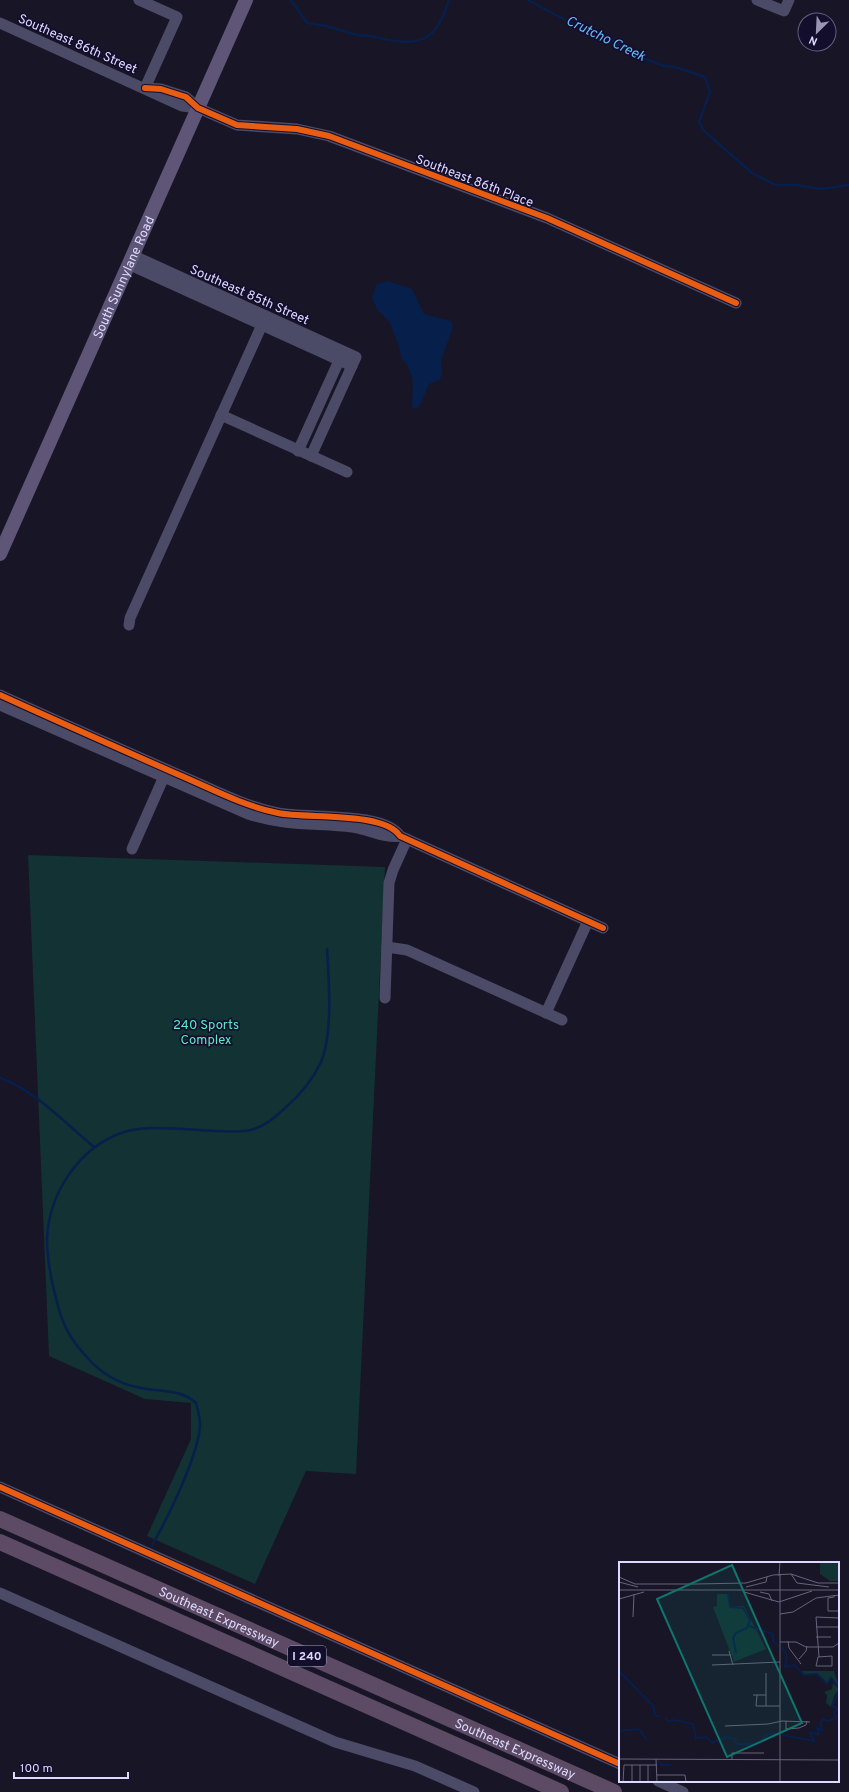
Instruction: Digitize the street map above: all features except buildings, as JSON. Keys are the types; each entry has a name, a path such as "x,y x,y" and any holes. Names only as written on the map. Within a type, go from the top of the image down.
{"highway":[{"name":"Southeast Expressway","path":"0,1519 614,1792"},
{"name":"Southeast Expressway","path":"0,1542 561,1792"},
{"path":"0,1549 95,1584"}],"main road":[{"name":"South Sunnylane Road","path":"0,554 246,0"}],"street":[{"path":"139,0 177,17 145,88"},
{"path":"757,0 784,11 789,0"},
{"name":"Southeast 86th Street","path":"0,24 145,88 182,106 198,108"},
{"name":"Southeast 86th Place","path":"198,108 237,125 297,129 329,136 547,218 736,303"},
{"name":"Southeast 85th Street","path":"130,260 354,362 311,456"},
{"path":"129,625 130,618 264,320"},
{"path":"298,451 341,356"},
{"path":"221,415 347,472"},
{"path":"0,695 13,706 230,802 316,820 370,821 390,827 404,837 603,928"},
{"path":"0,705 13,706"},
{"path":"132,849 166,774"},
{"path":"385,998 390,878 404,837"},
{"path":"546,1013 588,921"},
{"path":"387,947 406,950 562,1020"},
{"path":"0,1487 619,1764"},
{"path":"0,1593 335,1742 414,1766 474,1792"},
{"path":"660,1782 683,1792"}],"green space":[{"name":"240 Sports Complex","path":"28,855 385,867 356,1474 306,1471 255,1584 147,1536 191,1439 191,1403 145,1399 49,1356"}],"water":[{"path":"388,281 412,289 424,314 451,321 453,327 441,360 442,372 440,380 429,384 419,407 414,409 412,405 412,376 407,365 401,358 400,349 390,323 377,309 372,297 377,284"}],"waterway":[{"name":"Crutcho Creek","path":"291,0 307,23 326,26 361,36 365,35 401,42 419,40 427,37 434,31 441,20 449,0"},
{"name":"Crutcho Creek","path":"528,0 569,22 619,44 635,55 664,66 675,67 705,77 710,92 699,122 703,130 752,173 776,185 796,185 821,189 849,185"},
{"path":"152,1545 182,1486 195,1451 199,1436 200,1424 196,1403 190,1398 177,1393 141,1388 125,1384 103,1372 78,1348 68,1333 59,1309 53,1284 49,1265 47,1239 49,1222 60,1189 69,1174 80,1160 108,1139 124,1132 151,1128 244,1131 261,1126 277,1116 300,1093 314,1075 325,1050 329,1021 329,975 327,949"},
{"path":"0,1078 38,1099 94,1147"}],"cycle path":[{"path":"145,88 161,89 186,97 198,108 237,125 297,129 329,136 547,218 736,303"},
{"path":"0,695 214,791 252,806 291,815 362,819 391,828 400,836 603,928"},
{"path":"0,1487 619,1764"}]}
